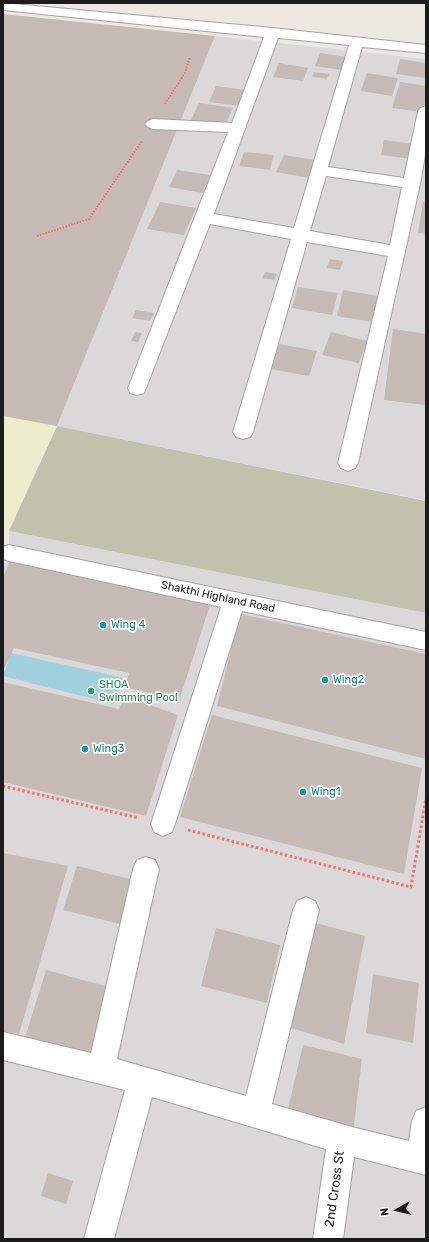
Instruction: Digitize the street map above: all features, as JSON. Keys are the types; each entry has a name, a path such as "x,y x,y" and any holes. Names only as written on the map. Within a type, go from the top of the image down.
{"street":[{"path":"3,6 273,32 426,49"},
{"path":"137,388 204,218 273,32"},
{"path":"243,432 357,41"},
{"path":"348,463 397,252 426,111"},
{"path":"153,124 237,128"},
{"path":"319,170 412,184"},
{"path":"204,218 397,252"},
{"name":"Shakthi Highland Road","path":"9,553 426,641"},
{"path":"163,824 234,601"},
{"path":"101,1068 146,870"},
{"path":"256,1112 306,910"},
{"path":"3,1046 101,1068 256,1112 342,1139 424,1160 426,1121"},
{"path":"99,1239 142,1080"},
{"name":"2nd Cross St","path":"328,1239 342,1139"}],"path":[{"path":"37,236 89,220"},
{"path":"3,786 163,824 412,887 426,798"}],"shaded area":[{"path":"215,36 426,59 426,481 424,500 57,426"},
{"path":"3,416 57,426 3,541"},
{"path":"57,426 426,501 426,613 9,531"},
{"path":"9,531 426,613 426,1239 3,1239 3,567 9,553"}],"water":[{"name":"SHOA Swimming Pool","path":"11,653 124,678 114,704 3,676"}],"building":[{"path":"3,14 215,36 57,426 3,416"},
{"path":"320,53 346,57 341,70 315,66"},
{"path":"400,59 426,63 426,78 396,74"},
{"path":"279,63 308,68 303,81 273,77"},
{"path":"314,72 329,74 327,79 312,77"},
{"path":"367,73 398,78 392,96 361,91"},
{"path":"400,82 426,86 426,97 422,112 392,108"},
{"path":"216,86 246,90 240,106 209,102"},
{"path":"199,103 233,108 225,125 191,120"},
{"path":"384,140 414,144 411,159 381,155"},
{"path":"244,152 274,155 270,170 239,166"},
{"path":"284,155 315,160 309,178 276,172"},
{"path":"177,170 210,175 203,193 169,187"},
{"path":"160,202 196,208 184,235 147,229"},
{"path":"423,202 426,202 426,234 418,233"},
{"path":"330,259 343,261 340,270 327,268"},
{"path":"265,272 277,274 274,280 262,278"},
{"path":"298,287 338,293 332,315 292,308"},
{"path":"343,290 378,296 372,322 337,316"},
{"path":"136,310 154,313 150,321 132,318"},
{"path":"393,329 426,334 425,405 384,400"},
{"path":"135,332 142,333 138,342 131,341"},
{"path":"331,332 367,341 359,363 322,355"},
{"path":"279,344 317,351 309,376 271,369"},
{"name":"Wing 4","path":"11,559 211,602 179,701 125,687 129,673 14,648 3,671 3,577"},
{"name":"Wing2","path":"240,614 426,654 426,759 217,706"},
{"name":"Wing3","path":"3,682 119,709 125,696 178,715 146,816 3,782"},
{"name":"Wing1","path":"212,715 422,768 404,874 180,817"},
{"path":"3,853 68,866 19,1034 3,1031"},
{"path":"77,866 133,880 120,924 63,910"},
{"path":"312,922 365,936 344,1044 288,1027"},
{"path":"216,928 280,945 267,1003 201,986"},
{"path":"46,970 109,987 89,1055 25,1038"},
{"path":"373,974 419,983 413,1043 366,1033"},
{"path":"303,1045 362,1059 353,1133 287,1113"},
{"path":"48,1173 73,1181 66,1204 41,1196"}],"place":[{"name":"Wing 4","path":"103,625"},
{"name":"Wing2","path":"325,680"},
{"name":"SHOA Swimming Pool","path":"91,691"},
{"name":"Wing3","path":"85,749"},
{"name":"Wing1","path":"303,792"}]}
